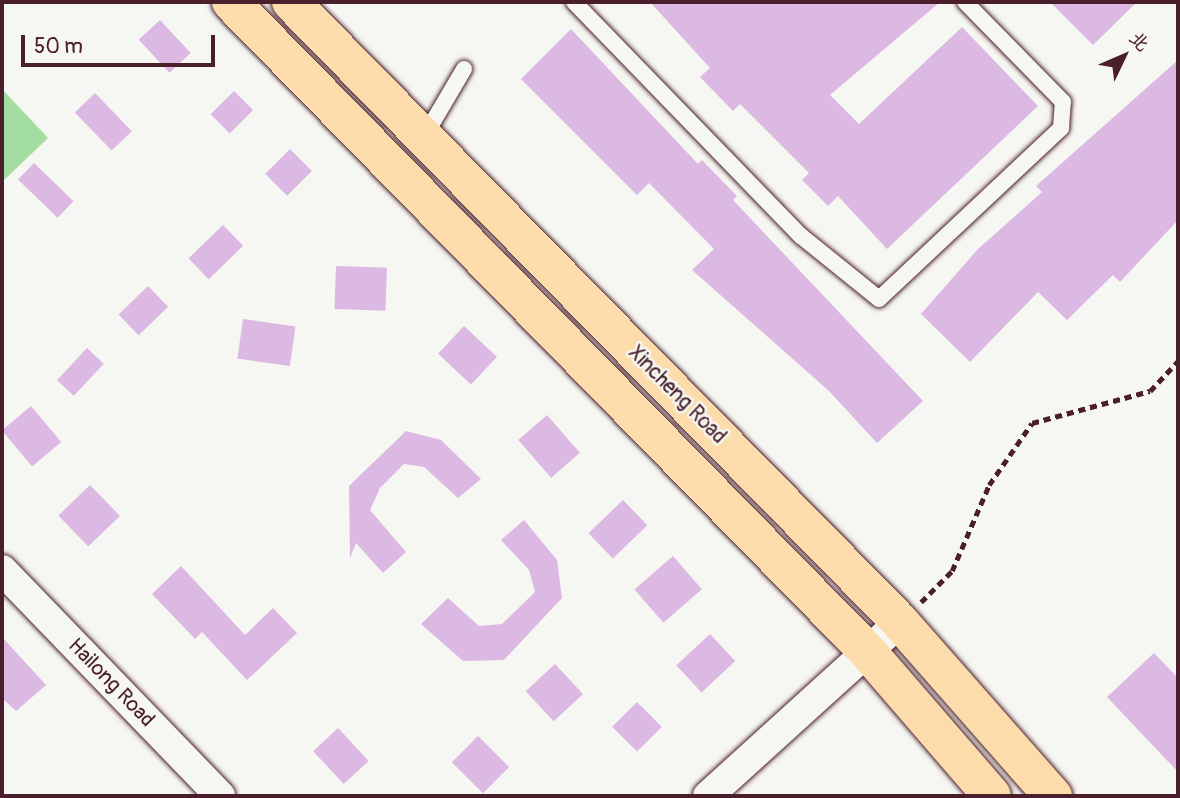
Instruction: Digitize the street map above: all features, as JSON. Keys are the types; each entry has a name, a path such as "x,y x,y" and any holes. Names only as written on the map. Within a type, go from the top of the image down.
{"main road":[{"name":"Xincheng Road","path":"232,2 867,651 992,796"},
{"name":"Xincheng Road","path":"291,2 900,622 1053,796"}],"street":[{"name":"Hailong Road","path":"2,570 220,796"},
{"path":"708,796 900,622"}],"lane":[{"path":"574,2 802,236 878,299 1061,128 1063,102 965,2"},
{"path":"424,137 464,69"}],"path":[{"path":"900,622 952,571 989,485 1032,423 1150,391 1178,361"}],"green space":[{"path":"2,89 48,138 2,182"}],"building":[{"path":"650,2 940,2 830,95 859,124 962,27 1038,106 887,249 838,196 828,206 802,180 809,173 740,104 733,111 700,77 710,68"},
{"path":"1050,2 1137,2 1093,45"},
{"path":"160,20 191,53 169,73 139,40"},
{"path":"571,29 698,164 702,160 737,196 733,200 923,401 877,443 829,391 692,270 714,249 649,183 637,195 521,79"},
{"path":"1178,60 1178,220 1120,282 1113,275 1067,320 1038,292 970,362 921,314 978,249 1042,192 1036,186"},
{"path":"234,91 253,110 230,133 211,114"},
{"path":"95,93 132,131 112,151 75,112"},
{"path":"290,149 312,171 287,196 265,174"},
{"path":"34,163 74,201 58,218 18,180"},
{"path":"223,225 243,246 209,279 188,258"},
{"path":"336,266 387,268 385,311 334,309"},
{"path":"148,286 168,307 139,335 119,314"},
{"path":"243,319 295,326 290,366 237,359"},
{"path":"464,326 497,357 471,384 438,354"},
{"path":"87,348 104,364 74,396 57,380"},
{"path":"31,406 61,442 32,466 2,431"},
{"path":"547,415 580,453 551,478 518,440"},
{"path":"406,431 441,440 481,479 458,498 424,467 404,464 380,488 370,510 406,552 383,573 356,543 350,558 349,486"},
{"path":"90,485 120,516 88,546 58,516"},
{"path":"623,500 647,525 613,559 588,533"},
{"path":"524,520 557,560 562,598 504,660 463,661 421,624 448,598 479,626 502,624 535,592 529,570 501,540"},
{"path":"673,556 702,589 663,623 635,589"},
{"path":"181,566 245,635 273,608 297,633 247,680 202,632 195,639 152,594"},
{"path":"710,634 735,661 702,692 676,665"},
{"path":"2,637 46,685 16,711 2,698"},
{"path":"1154,653 1178,678 1178,772 1107,697"},
{"path":"555,664 583,694 554,721 526,691"},
{"path":"637,702 662,727 637,751 612,727"},
{"path":"338,728 369,761 344,784 313,751"},
{"path":"478,736 509,767 483,793 452,762"}]}
